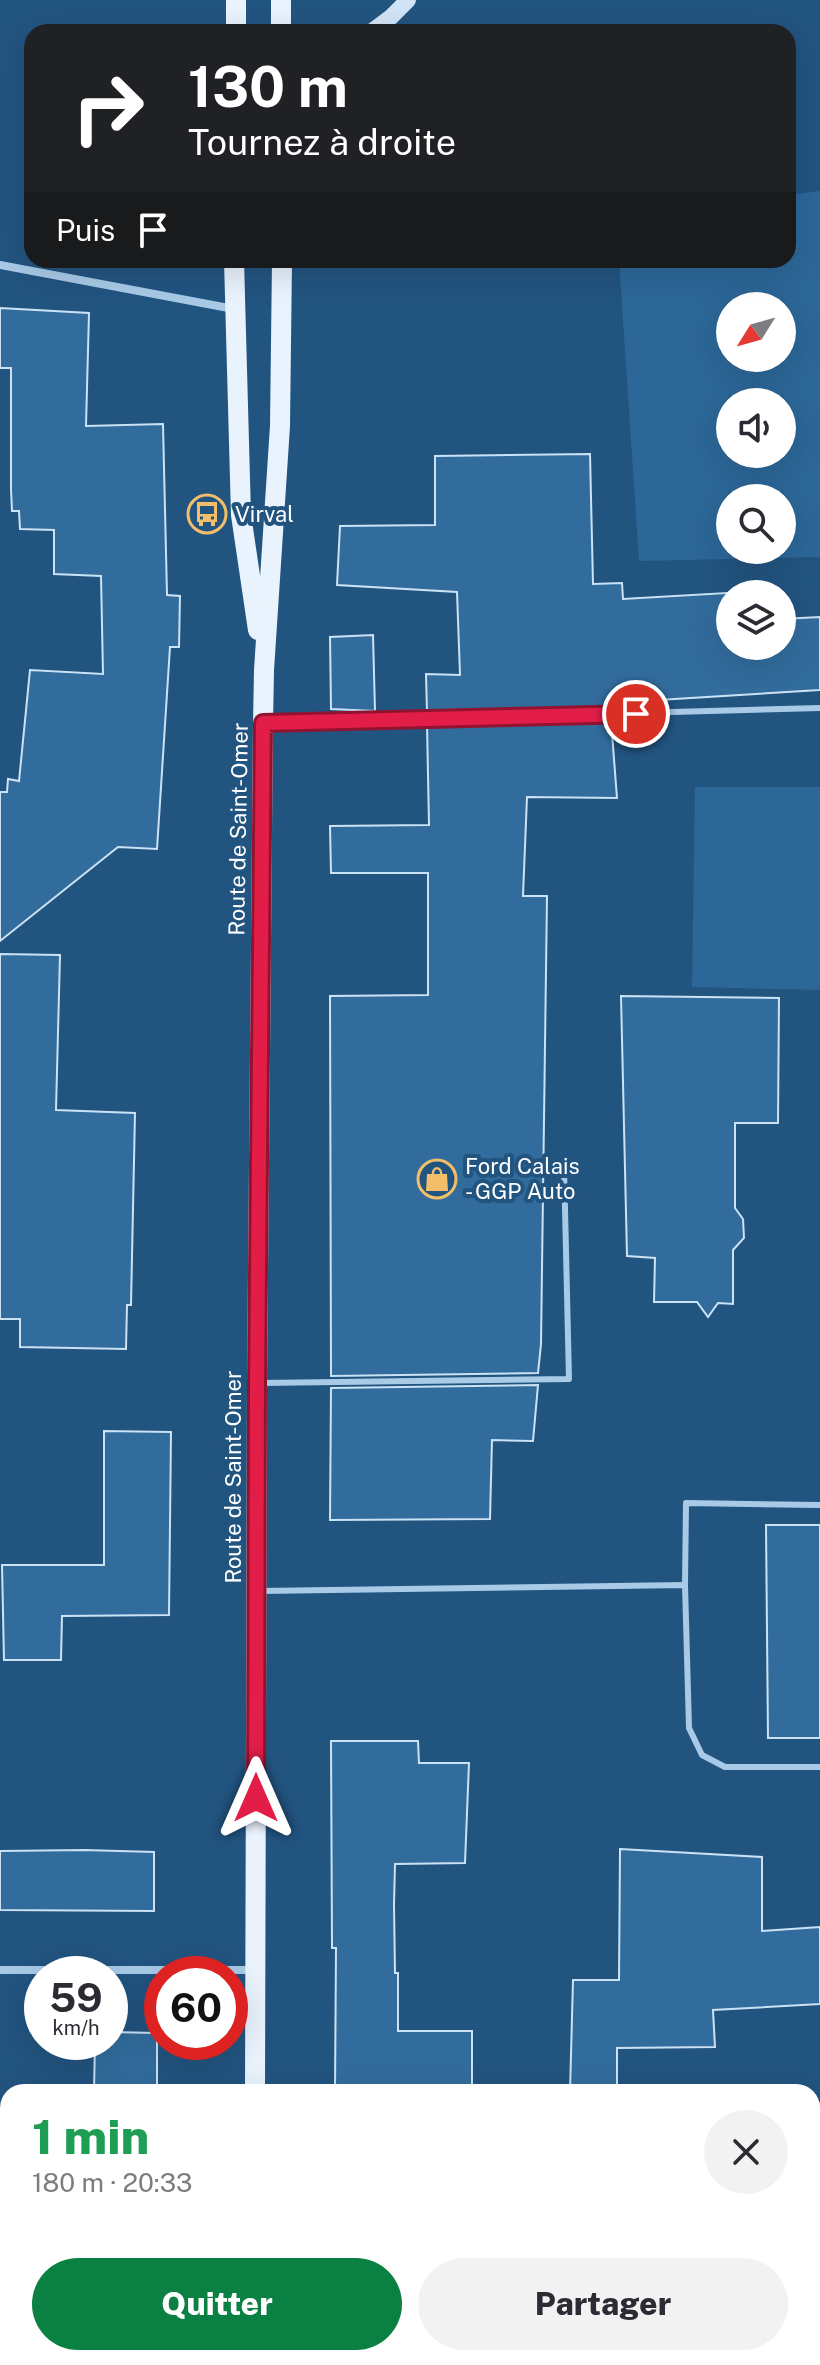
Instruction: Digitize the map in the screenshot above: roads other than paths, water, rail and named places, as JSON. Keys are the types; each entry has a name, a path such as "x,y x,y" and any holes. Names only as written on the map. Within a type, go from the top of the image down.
{"main road":[{"path":"236,0 236,24"},
{"path":"281,0 281,24"},
{"name":"Route de Saint-Omer","path":"234,268 241,515 264,670"},
{"name":"Route de Saint-Omer","path":"255,2084 263,723 280,426 282,268"}],"street":[{"path":"382,24 408,0"},
{"path":"0,265 235,309"},
{"path":"0,1970 255,1970"}],"lane":[{"path":"263,723 820,708"},
{"path":"257,1383 569,1379 564,1166"},
{"path":"820,1505 686,1503 685,1585 689,1728 702,1755 725,1767 820,1767"},
{"path":"257,1591 685,1585"}],"place":[{"name":"Virval","path":"207,514"},
{"name":"Ford Calais - GGP Auto","path":"437,1179"}]}
